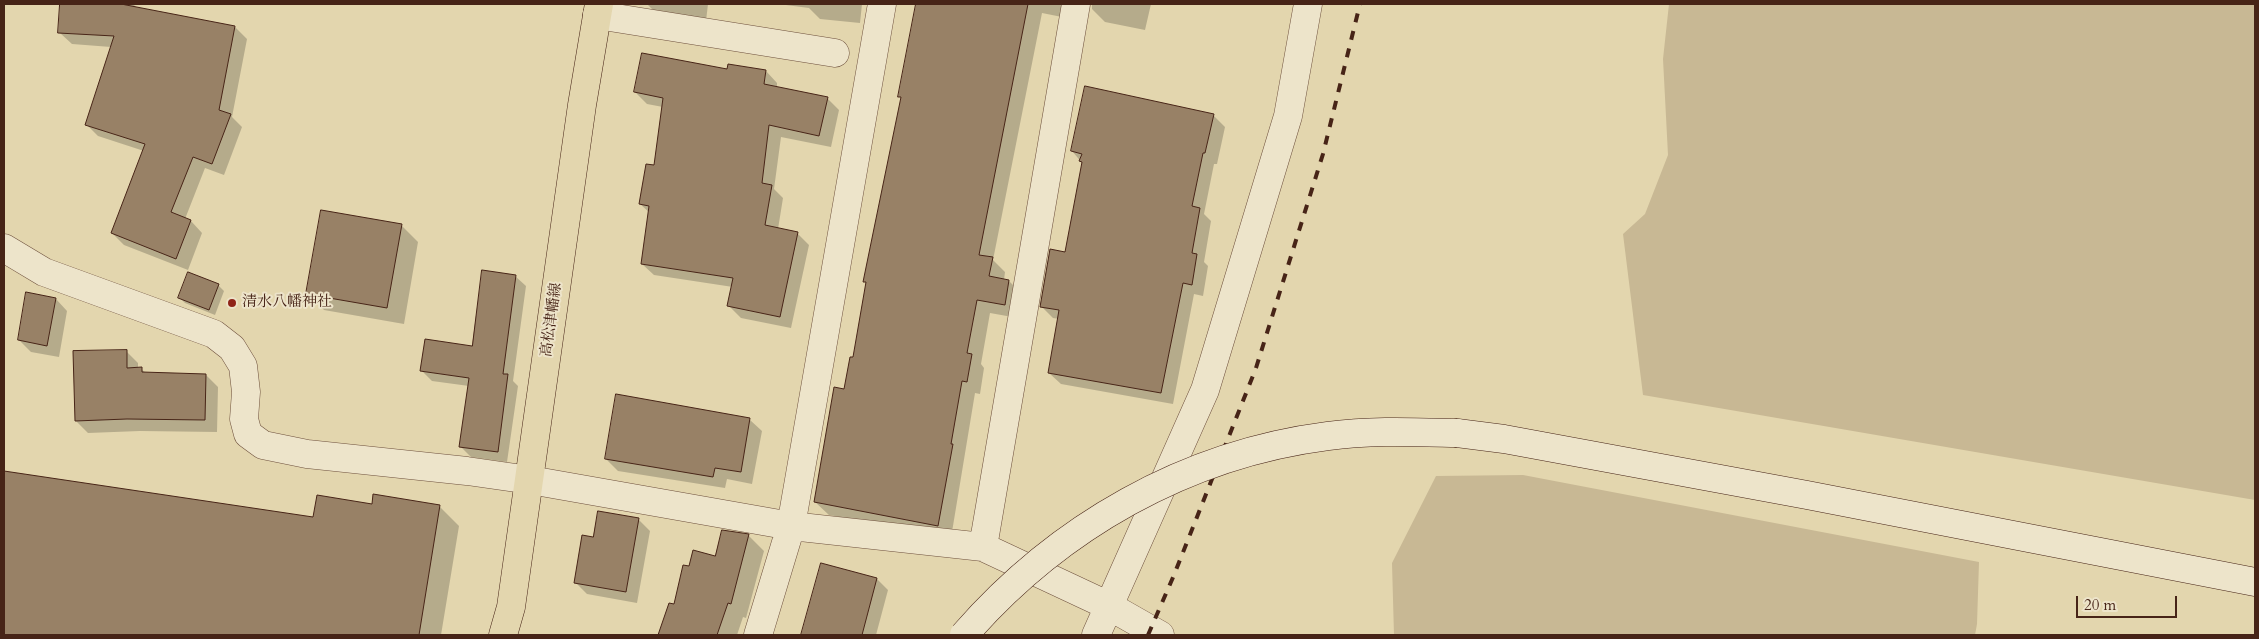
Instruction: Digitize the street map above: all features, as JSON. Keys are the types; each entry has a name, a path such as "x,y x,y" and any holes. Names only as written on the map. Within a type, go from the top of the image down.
{"main road":[{"name":"高松津幡線","path":"504,635 511,607 582,105 598,9"}],"street":[{"path":"758,635 791,526 882,4"},
{"path":"983,547 1076,4"},
{"path":"1096,635 1204,390 1288,116 1308,4"},
{"path":"598,9 835,54"},
{"path":"4,248 44,272 214,334 232,348 243,366 246,392 244,419 248,434 263,445 307,454 467,471 530,480 791,526 983,547 1109,606 1160,635"},
{"path":"964,635 989,606 1036,562 1089,524 1144,492 1203,467 1265,448 1328,436 1392,431 1457,434 1504,439 1798,493 2255,582"}],"shaded area":[{"path":"1669,4 2255,4 2255,500 1643,395 1623,234 1645,214 1668,155 1663,59"},
{"path":"1523,475 1979,562 1975,635 1394,635 1392,563 1436,476"}],"building":[{"path":"60,4 121,4 235,26 219,110 231,114 212,164 193,157 171,212 191,220 176,259 111,233 145,144 85,125 114,36 58,33"},
{"path":"916,4 1028,4 979,255 993,257 989,276 1009,280 1005,305 977,300 967,353 972,354 967,382 962,381 938,526 814,502 834,387 844,389 850,357 853,357 866,282 863,282 901,97 898,97"},
{"path":"642,53 727,69 728,64 766,70 764,84 828,97 819,136 769,125 762,183 772,185 765,225 798,232 780,317 727,306 733,278 641,264 649,206 639,204 646,164 654,165 663,98 634,92"},
{"path":"1085,86 1214,114 1205,153 1203,153 1192,206 1200,208 1192,253 1197,254 1192,285 1183,283 1161,393 1048,373 1059,310 1040,307 1050,249 1065,252 1082,162 1079,161 1082,154 1071,151"},
{"path":"321,210 402,224 387,308 306,294"},
{"path":"482,270 516,275 503,374 508,374 498,452 459,447 469,378 420,371 425,339 472,346"},
{"path":"188,272 219,284 209,310 178,298"},
{"path":"26,292 56,298 47,346 18,340"},
{"path":"127,350 127,368 142,367 142,372 206,374 205,420 127,419 75,421 73,351"},
{"path":"616,394 750,418 741,472 715,468 713,477 605,459"},
{"path":"4,471 313,517 317,495 372,504 373,494 440,505 419,635 4,635"},
{"path":"598,511 639,518 626,592 574,583 582,535 593,537"},
{"path":"722,530 749,534 731,604 728,603 717,635 658,635 669,603 674,604 683,565 689,566 693,550 715,556"},
{"path":"821,563 877,578 862,635 801,635"}],"railway":[{"path":"1148,635 1174,575 1256,368 1323,154 1360,4"}],"place":[{"name":"清水八幡神社","path":"232,303"}]}
